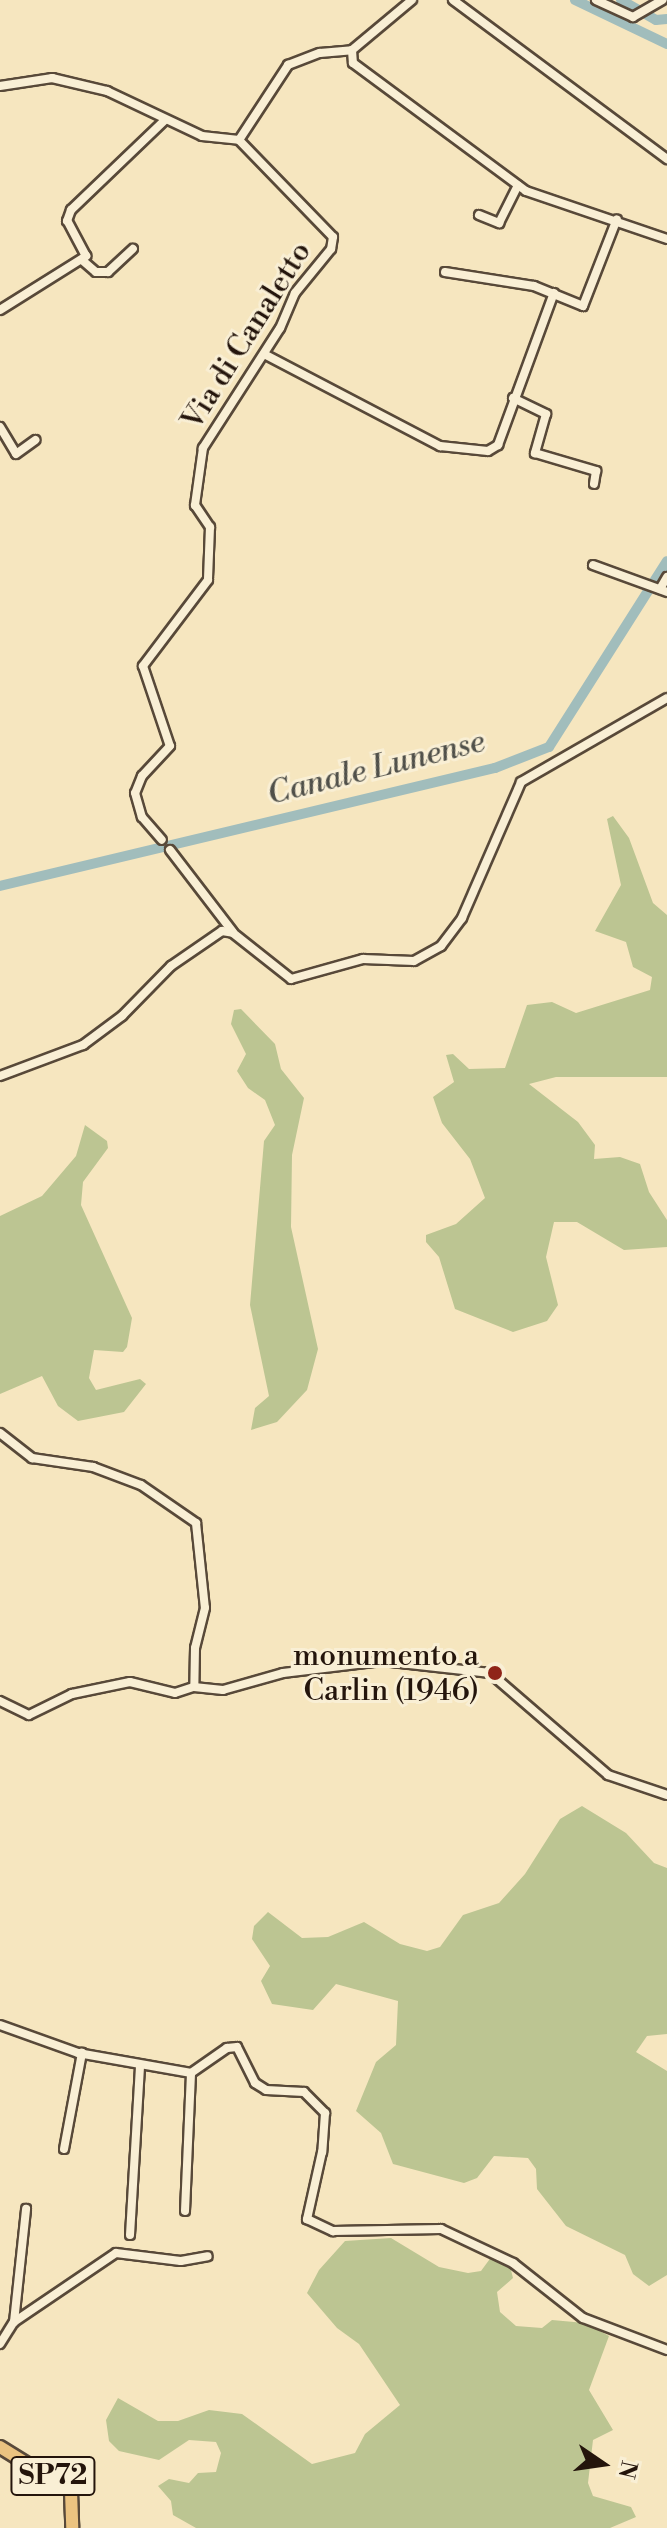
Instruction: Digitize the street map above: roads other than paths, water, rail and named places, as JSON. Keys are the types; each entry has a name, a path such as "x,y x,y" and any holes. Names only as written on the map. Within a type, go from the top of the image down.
{"main road":[{"name":"SP72","path":"0,2447 71,2491 72,2528"}],"street":[{"path":"0,86 52,78 107,91 202,136 239,140 288,65 320,53 352,50 412,0"},
{"path":"453,0 667,159"},
{"path":"596,0 633,17 639,10 659,1"},
{"path":"352,50 353,63 518,185 667,239"},
{"path":"0,310 82,260 86,252 67,221 71,210 165,120"},
{"name":"Via di Canaletto","path":"162,840 142,817 135,793 142,776 170,746 143,666 208,580 210,527 195,505 203,448 264,354 295,293 331,249 333,237 239,140"},
{"path":"479,215 499,223 518,185"},
{"path":"445,272 510,280 554,293 580,307 586,304 617,219"},
{"path":"82,260 96,272 108,272 133,249"},
{"path":"264,354 455,451 496,447 554,293"},
{"path":"513,398 546,414 535,453 596,471 594,484"},
{"path":"0,427 16,454 35,440"},
{"path":"593,565 663,591 667,577"},
{"path":"170,850 233,933 291,979 363,959 414,961 441,946 462,918 521,782 667,699"},
{"path":"0,1076 83,1045 122,1016 171,966 216,933 233,933"},
{"path":"0,1433 32,1458 93,1467 141,1485 196,1523 205,1608 195,1648 194,1687"},
{"path":"0,1701 29,1715 52,1700 130,1682 175,1693 194,1687 223,1690 283,1673 382,1661 490,1673 608,1775 667,1795"},
{"path":"0,2025 82,2053 191,2073 214,2057 237,2047 255,2083 266,2090 304,2092 325,2113 322,2152 307,2219 333,2231 441,2229 513,2263 583,2318 667,2350"},
{"path":"64,2149 82,2053"},
{"path":"130,2235 140,2066"},
{"path":"185,2211 191,2073"},
{"path":"14,2322 26,2209"},
{"path":"0,2344 14,2322 116,2253 181,2261 208,2256"}],"waterway":[{"path":"575,0 667,44"},
{"name":"Canale Lunense","path":"621,0 656,20 667,19"},
{"name":"Canale Lunense","path":"0,886 495,768 549,747 667,561"}],"place":[{"name":"monumento a Carlin (1946)","path":"495,1673"}]}
